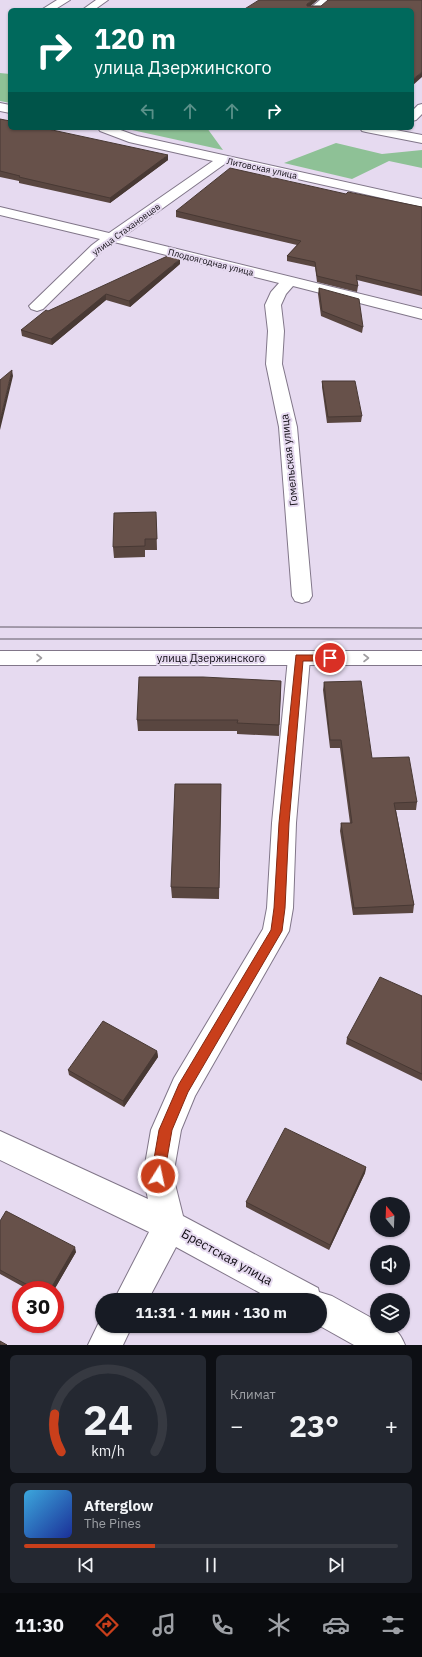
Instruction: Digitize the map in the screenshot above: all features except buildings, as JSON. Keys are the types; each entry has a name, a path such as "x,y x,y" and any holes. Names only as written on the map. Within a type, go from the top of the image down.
{"street":[{"path":"50,8 65,0"},
{"path":"90,8 103,0"},
{"path":"316,8 326,0"},
{"path":"414,116 422,108"},
{"name":"Литовская улица","path":"109,130 133,139 222,160 422,203"},
{"path":"387,130 398,131 422,139"},
{"name":"улица Стахановцев","path":"37,306 97,248 222,160"},
{"name":"Плодоягодная улица","path":"0,211 194,257 422,314"},
{"name":"Гомельская улица","path":"289,281 279,292 273,304 276,331 274,364 288,427 302,596"},
{"name":"улица Дзержинского","path":"0,658 422,658"},
{"path":"134,1293 170,1226 158,1176 166,1130 184,1088 276,931 280,908 284,823 299,658"},
{"name":"Брестская улица","path":"0,1145 170,1226 293,1293"},
{"path":"327,1312 388,1345"},
{"path":"105,1345 111,1333"}],"green space":[{"path":"0,73 8,74 8,103 0,101"},
{"path":"132,130 208,130 223,150"},
{"path":"336,143 382,154 422,150 422,168 389,161 352,179 284,163"}],"tram line":[{"path":"0,627 422,628"},
{"path":"0,639 422,639"}],"route":[{"path":"158,1176 166,1130 184,1088 276,931 280,908 284,823 299,658 330,658"}]}
